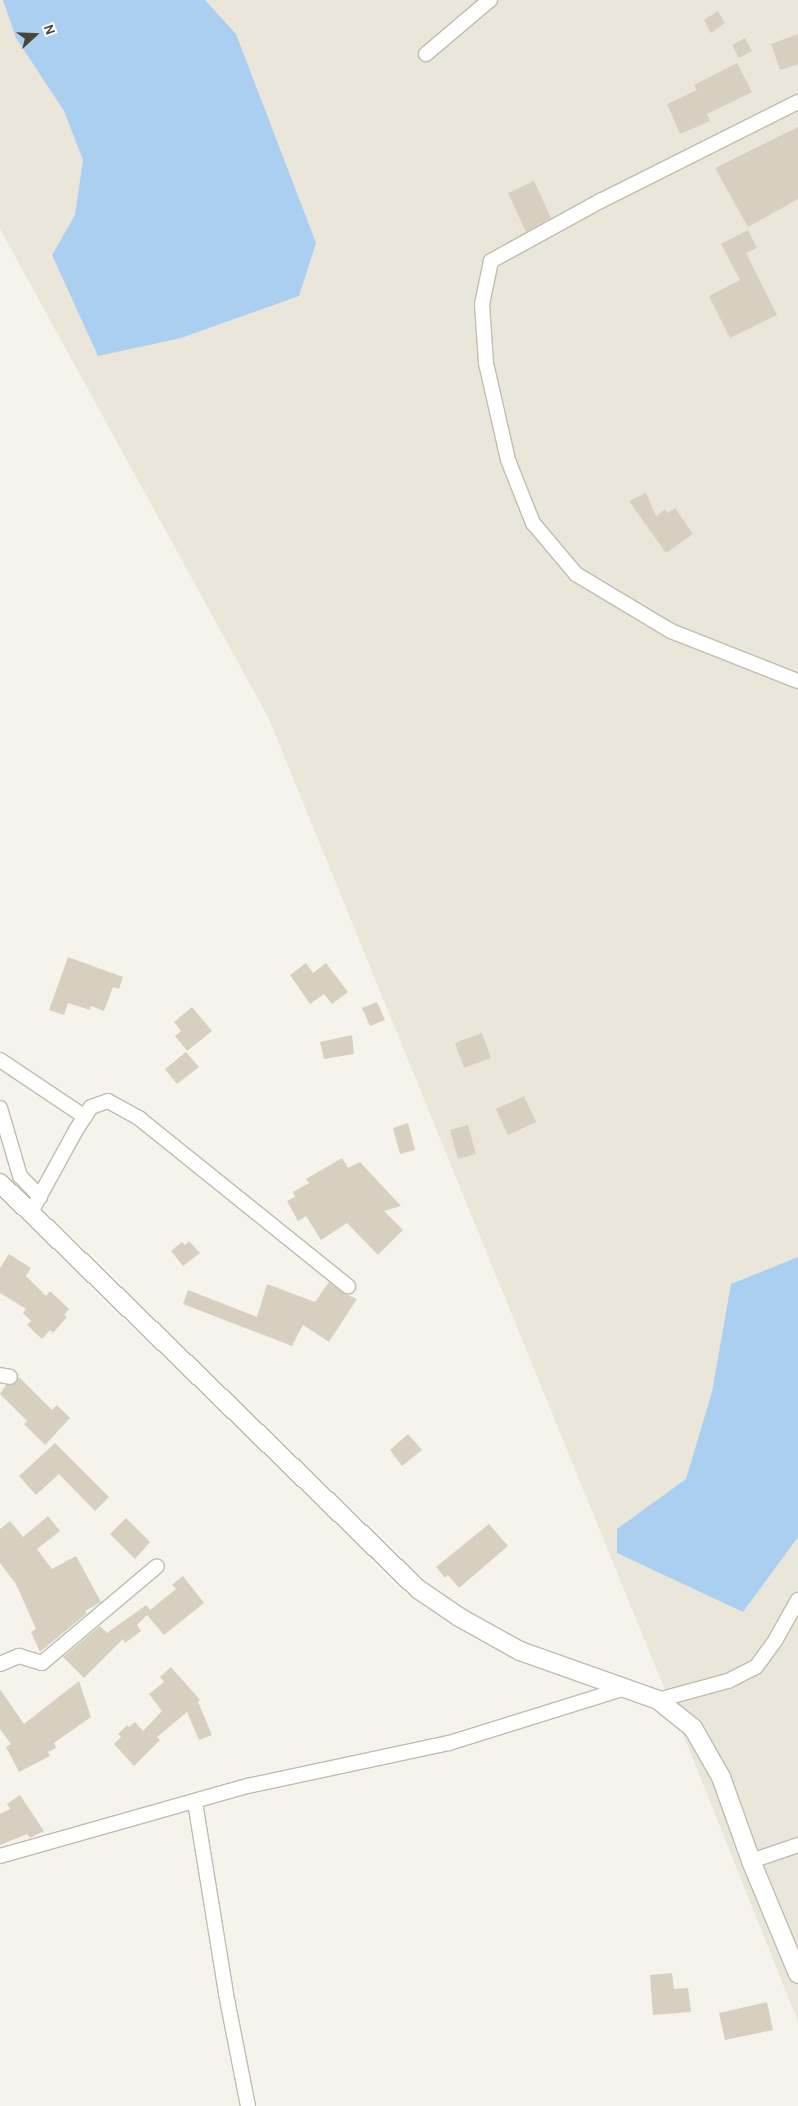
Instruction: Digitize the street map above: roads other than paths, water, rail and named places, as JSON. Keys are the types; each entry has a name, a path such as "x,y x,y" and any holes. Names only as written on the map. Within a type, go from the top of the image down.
{"street":[{"path":"426,54 490,0"},
{"path":"798,102 602,200 491,261 482,304 486,363 508,460 534,523 576,574 671,631 798,681"},
{"path":"0,1060 85,1117"},
{"path":"30,1214 91,1107 108,1101 140,1119 348,1286"},
{"path":"0,1108 20,1176 40,1197"},
{"path":"0,1183 418,1589 459,1617 520,1650 622,1689 658,1700 693,1728 721,1777 751,1861 798,1974"},
{"path":"0,1664 19,1656 42,1663 157,1566"},
{"path":"658,1700 728,1681 756,1667 776,1639 798,1600"},
{"path":"0,1856 248,1786 449,1743 622,1689"},
{"path":"195,1802 226,1994 248,2106"},
{"path":"751,1861 798,1845"}],"water":[{"path":"3,0 205,0 236,34 316,243 299,296 181,338 98,356 52,255 75,215 83,160 64,111 16,38"},
{"path":"798,1257 798,1537 743,1612 617,1553 617,1529 686,1479 712,1392 731,1284"}]}
